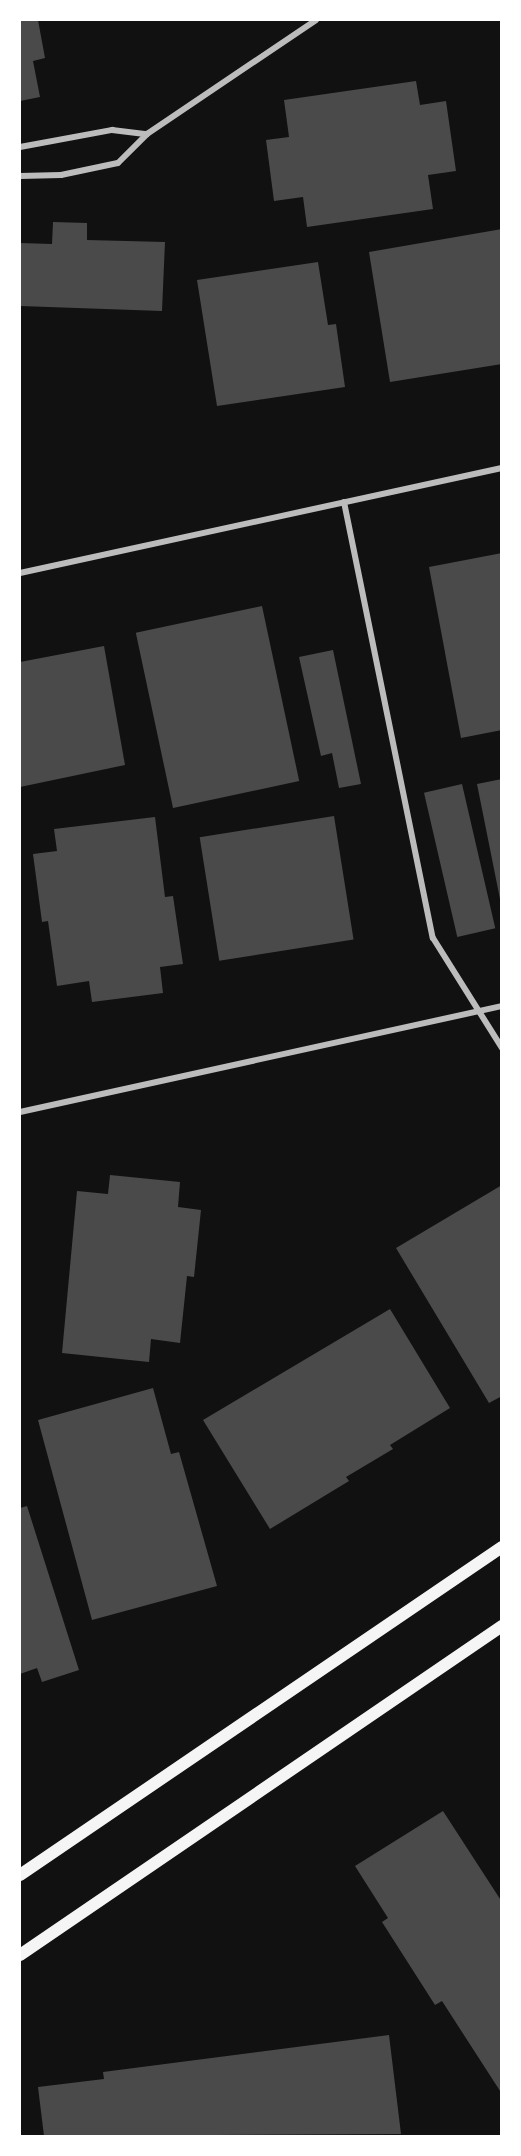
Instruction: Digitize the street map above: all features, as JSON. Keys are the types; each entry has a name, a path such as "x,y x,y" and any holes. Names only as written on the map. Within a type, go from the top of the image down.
{"main road":[{"path":"20,1875 501,1547"},
{"path":"20,1955 501,1626"}],"street":[{"path":"20,176 61,175 118,163 147,134 316,20"},
{"path":"20,147 112,130 147,134"},
{"path":"20,573 501,468"},
{"path":"344,502 433,938 476,1011 501,1048"},
{"path":"20,1112 501,1006"}],"building":[{"path":"20,20 38,20 45,58 33,61 40,97 20,101"},
{"path":"416,81 420,105 446,101 456,171 428,175 433,209 307,227 303,197 274,201 266,140 289,137 284,100"},
{"path":"53,222 87,223 87,240 165,242 162,311 20,306 20,243 52,244"},
{"path":"502,229 502,364 390,382 369,252"},
{"path":"318,262 328,325 336,324 345,387 217,406 197,280"},
{"path":"502,553 502,730 461,738 429,567"},
{"path":"262,606 299,781 173,808 136,633"},
{"path":"104,646 125,765 20,787 20,662"},
{"path":"333,650 361,784 339,788 332,753 321,756 299,657"},
{"path":"502,779 502,899 500,899 477,784"},
{"path":"462,784 495,928 457,937 424,793"},
{"path":"334,816 354,939 219,961 200,837"},
{"path":"155,817 165,897 173,896 183,964 160,967 163,993 92,1002 89,981 57,986 48,921 42,922 33,854 57,851 54,829"},
{"path":"110,1175 180,1182 178,1207 201,1210 194,1277 187,1276 180,1343 151,1339 149,1362 62,1353 77,1191 108,1194"},
{"path":"502,1185 502,1396 489,1403 396,1248"},
{"path":"390,1309 450,1408 390,1445 393,1449 346,1477 349,1481 270,1529 203,1420"},
{"path":"153,1388 171,1454 179,1452 217,1586 92,1620 38,1420"},
{"path":"27,1506 79,1670 42,1682 37,1668 20,1674 20,1508"},
{"path":"443,1811 502,1902 502,2094 442,2001 435,2005 382,1922 388,1918 355,1866"},
{"path":"389,2035 401,2134 44,2136 38,2087 104,2079 103,2072"}]}
